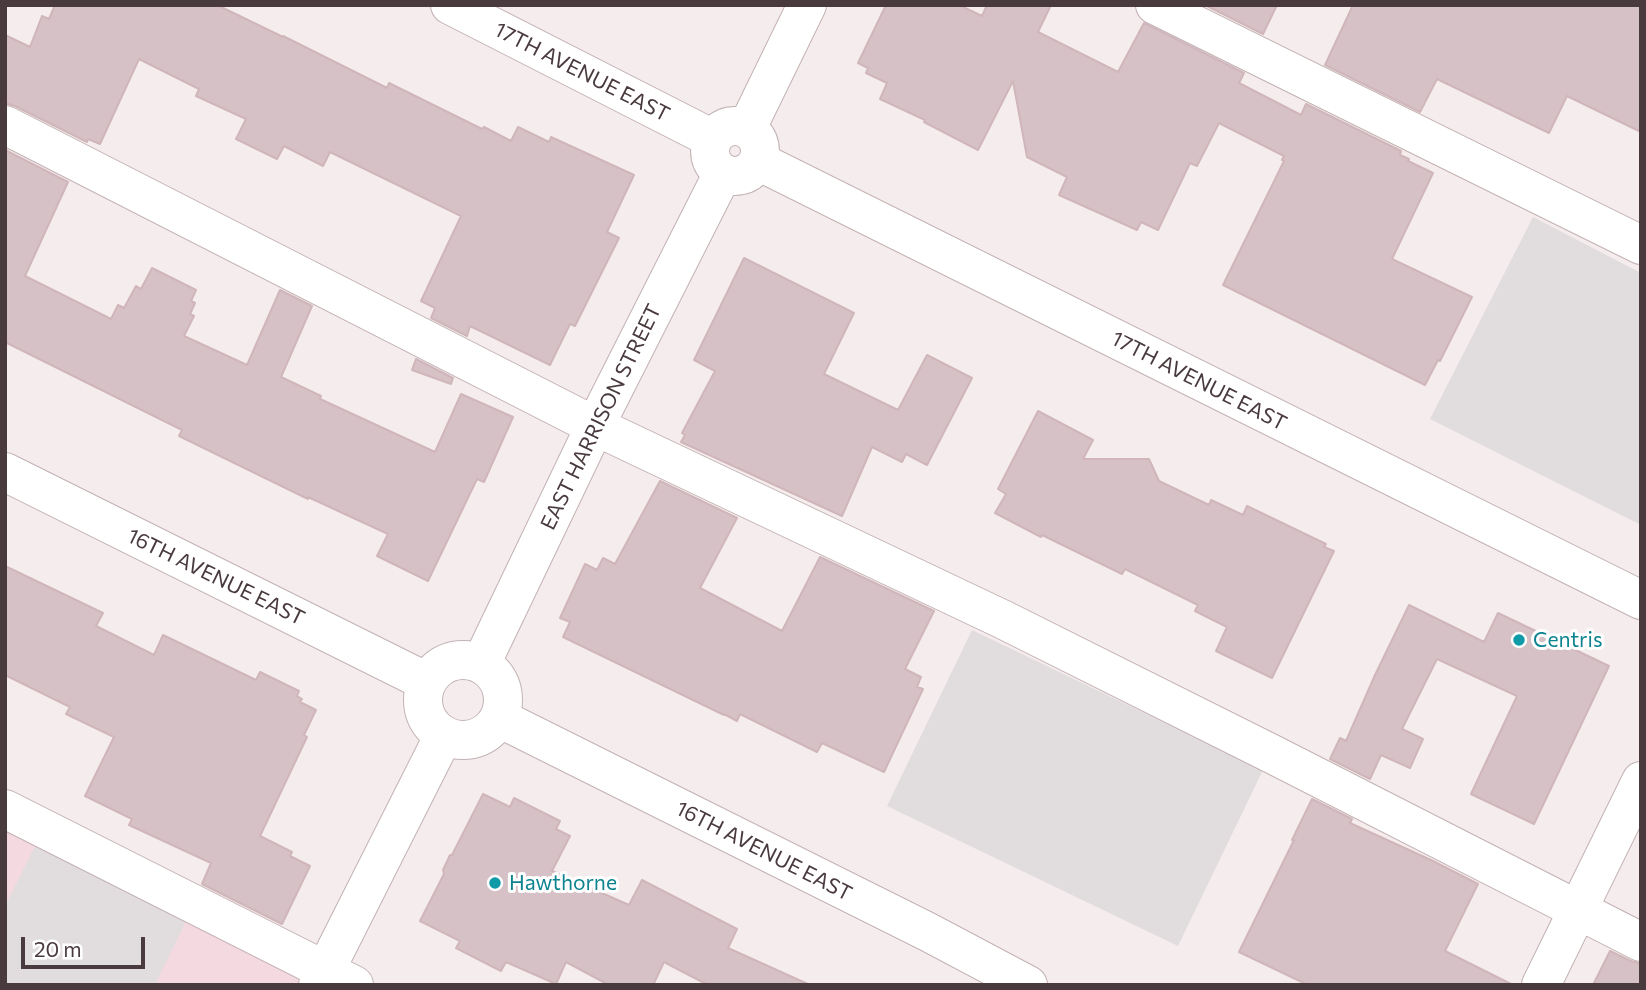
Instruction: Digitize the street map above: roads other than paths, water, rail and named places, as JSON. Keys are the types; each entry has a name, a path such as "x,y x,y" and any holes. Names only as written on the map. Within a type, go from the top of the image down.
{"street":[{"name":"17TH AVENUE EAST","path":"450,5 1641,600"},
{"name":"EAST HARRISON STREET","path":"481,664 595,426 807,5"},
{"path":"1155,5 1641,245"},
{"path":"5,125 595,426 1004,620 1641,942"},
{"name":"16TH AVENUE EAST","path":"5,472 427,682"},
{"path":"463,659 481,664 497,677 502,689 503,702 499,718 493,727 470,740 443,736 426,716 422,703 427,682 438,667 449,661 463,659"},
{"name":"16TH AVENUE EAST","path":"499,718 1028,985"},
{"path":"5,809 332,980 443,736"},
{"path":"1541,985 1641,780"}],"place":[{"name":"Centris","path":"1519,640"},
{"name":"Hawthorne","path":"495,883"}]}
